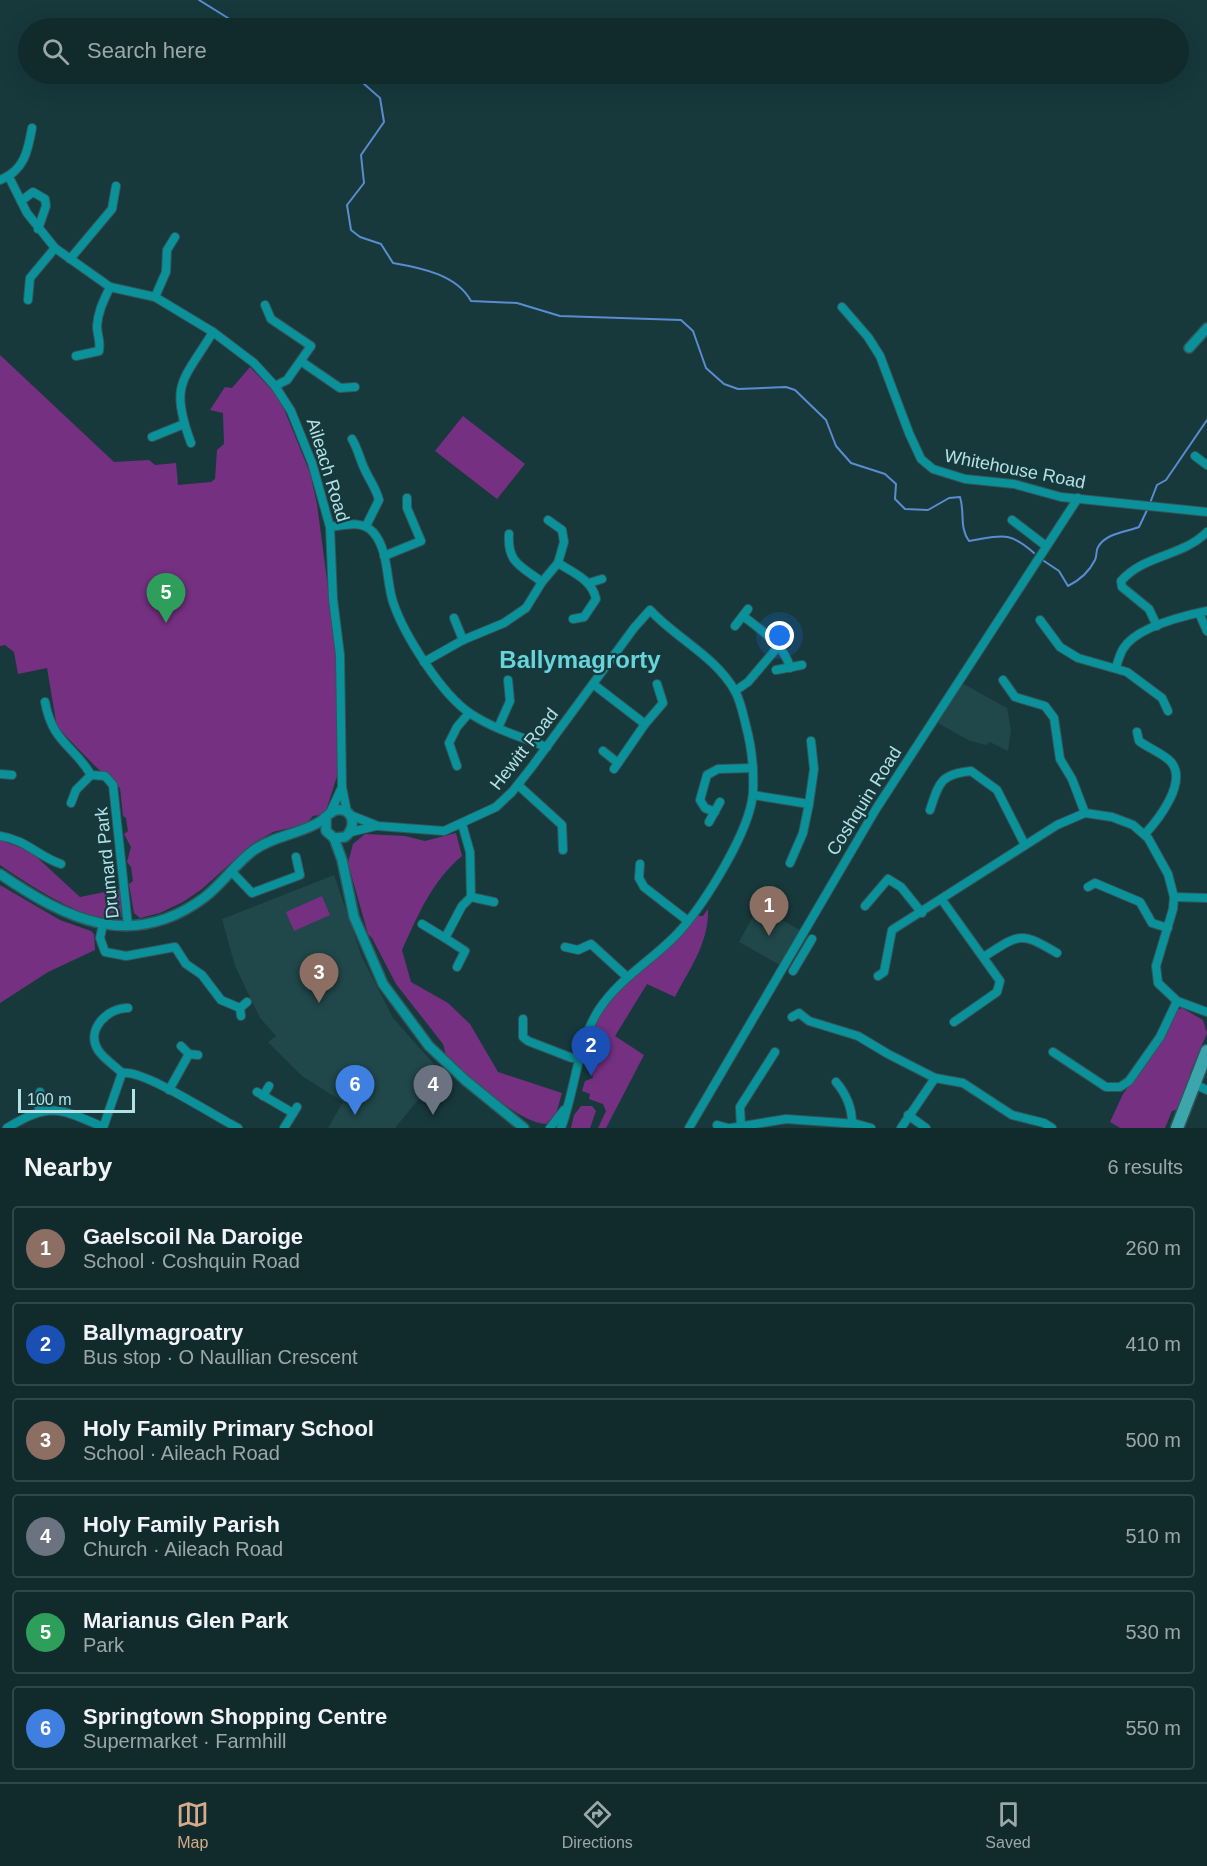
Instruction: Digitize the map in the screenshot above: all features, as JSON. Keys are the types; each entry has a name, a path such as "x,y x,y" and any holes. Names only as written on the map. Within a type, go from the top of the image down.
{"highway":[{"path":"1177,1128 1207,1051"}],"street":[{"path":"0,180 9,177 27,158 32,128"},
{"name":"Aileach Road","path":"9,177 38,229 54,248 110,287 154,297 213,332 254,363 275,386 291,411 302,435 330,527 333,598 340,655 342,787 348,814"},
{"path":"70,260 111,209 116,186"},
{"path":"21,201 33,192 45,199 46,206 38,229"},
{"path":"154,297 166,272 167,250 175,237"},
{"path":"28,300 30,278 54,248"},
{"path":"76,356 99,351 101,340 97,329 99,310 110,287"},
{"path":"266,304 271,319 311,346 302,362 287,380 275,386"},
{"name":"Whitehouse Road","path":"842,307 868,337 880,356 909,434 921,459 933,469 965,479 1014,484 1061,497 1207,512"},
{"path":"1189,348 1207,328"},
{"path":"191,443 178,400 180,385 213,332"},
{"path":"302,362 340,388 355,387"},
{"path":"152,437 184,424"},
{"path":"352,439 361,454 364,469 376,487 379,501 366,526"},
{"path":"1195,456 1207,465"},
{"path":"384,556 421,540 407,508 407,498"},
{"name":"Coshquin Road","path":"689,1128 876,809 1078,498"},
{"path":"424,662 463,640 504,623 526,608 542,582 558,563 564,542 562,530 548,520"},
{"path":"1012,520 1046,546"},
{"path":"330,527 358,524 366,526 376,537 384,556 393,603 424,662 469,713 498,728 547,747"},
{"path":"1157,626 1149,609 1122,587 1121,581 1138,565 1189,548 1207,532"},
{"path":"509,534 508,549 515,562 542,582"},
{"path":"558,563 589,583 594,590 596,599 585,616 573,619"},
{"path":"589,583 602,579"},
{"name":"Hewitt Road","path":"348,814 378,826 444,831 496,807 518,784 547,747 634,628 650,610 716,666 735,691"},
{"path":"1116,667 1123,648 1157,626 1203,612 1207,631"},
{"path":"735,626 746,613 788,659 789,668"},
{"path":"454,618 463,640"},
{"path":"1040,620 1060,647 1078,658 1127,672 1162,698 1168,711"},
{"path":"561,1128 581,1057 597,1012 626,976 669,942 688,921 727,862 753,795 751,742 735,691 748,682 777,648"},
{"path":"776,670 802,665"},
{"path":"498,728 510,701 508,680"},
{"path":"1003,680 1015,697 1045,706 1054,718 1060,759 1072,778 1085,813"},
{"path":"593,684 645,724"},
{"path":"603,751 616,766 645,724 663,703 657,684"},
{"path":"45,702 55,732 66,748 83,760 92,776"},
{"path":"457,766 449,743 457,727 469,713"},
{"path":"1137,732 1139,741 1171,762 1176,775 1170,800 1145,834"},
{"path":"790,863 803,833 809,804 814,769 811,741"},
{"path":"715,812 705,808 700,800 707,775 718,769 753,768"},
{"path":"930,810 939,783 952,772 970,771 997,790 1025,846"},
{"path":"0,774 12,775"},
{"name":"Drumard Park","path":"71,802 76,790 92,776 105,776 112,784 128,926"},
{"path":"518,784 562,825 563,850"},
{"name":"Aileach Road","path":"328,815 342,787"},
{"path":"753,795 809,804"},
{"path":"709,822 720,802"},
{"path":"0,874 70,916 103,924 128,926 162,921 187,910 206,897 255,849 281,835 304,829 338,810 348,814 353,823 342,860"},
{"path":"878,976 884,972 892,930 1057,825 1085,813 1123,820 1145,834 1163,863 1174,897 1168,928 1155,966 1158,983 1177,1001 1207,1012"},
{"path":"328,815 325,826 342,860 354,917 383,984 429,1046 465,1080 525,1127"},
{"path":"445,938 462,906 471,897 470,852 462,824"},
{"name":"Hewitt Road","path":"349,834 378,826"},
{"path":"304,829 331,836 349,834"},
{"path":"0,836 28,844 46,859 61,864"},
{"path":"231,871 252,893 300,875 296,857"},
{"path":"640,864 639,878 644,887 688,921"},
{"path":"864,906 888,879 902,887 921,913"},
{"path":"1088,887 1095,883 1140,902 1152,923 1168,928"},
{"path":"471,897 494,902"},
{"path":"1174,897 1207,898"},
{"path":"942,900 985,956 1000,981 997,992 954,1022"},
{"path":"103,924 100,938 105,952 126,956 175,946 186,964 202,975 221,1000 241,1012 247,1002"},
{"path":"422,924 465,951 457,967"},
{"path":"985,956 1016,937 1030,937 1057,953"},
{"path":"793,971 813,939"},
{"path":"565,947 578,950 591,944 626,976"},
{"path":"792,953 801,958"},
{"path":"1053,1052 1106,1088 1120,1086 1129,1081 1160,1038 1177,1001"},
{"path":"122,1004 100,1021 94,1038 98,1049 122,1073"},
{"path":"792,1017 799,1013 809,1021 858,1036 935,1078 963,1083 1012,1114 1044,1123 1052,1128"},
{"path":"523,1019 523,1036 528,1041 572,1058 581,1057"},
{"path":"170,1090 194,1054 181,1046"},
{"path":"746,1127 740,1107 775,1052"},
{"path":"122,1073 130,1072 170,1090 238,1128"},
{"path":"8,1128 39,1110 72,1114 103,1127 122,1073"},
{"path":"901,1128 935,1078"},
{"path":"836,1082 845,1093 852,1111 852,1124"},
{"path":"1194,1084 1207,1090"},
{"path":"269,1086 260,1094 295,1110 285,1128"},
{"path":"39,1110 40,1092"},
{"path":"550,1128 567,1107"},
{"path":"908,1115 926,1128"},
{"path":"717,1125 729,1128 746,1127 786,1119 806,1124 852,1124 872,1128"}],"shaded area":[{"path":"0,355 114,462 149,460 155,465 176,463 178,485 211,482 215,479 217,450 224,444 223,413 210,410 225,387 232,388 250,367 274,392 284,409 310,473 317,504 337,656 339,770 325,814 313,816 306,824 273,832 252,844 202,889 183,902 160,913 140,918 134,913 129,884 133,881 131,867 127,862 131,847 124,834 128,831 126,818 123,816 120,788 57,727 47,668 18,674 14,652 5,645 0,646"},
{"path":"463,416 525,464 497,499 435,451"},
{"path":"962,683 1007,708 1011,730 1008,751 990,742 986,745 970,741 938,723"},
{"path":"456,833 462,856 442,876 434,888 420,911 402,950 411,982 448,1003 470,1024 498,1072 562,1093 556,1114 546,1124 534,1121 507,1107 446,1055 443,1044 396,984 368,934 348,863 353,844 365,834 405,836 425,841"},
{"path":"0,840 30,851 80,897 120,889 122,917 110,919 95,917 78,911 25,881 0,865"},
{"path":"334,875 362,957 393,1018 441,1072 395,1128 328,1128 343,1102 302,1076 268,1042 276,1036 260,1018 235,966 222,919"},
{"path":"0,885 60,920 91,931 94,934 95,950 48,972 0,1003"},
{"path":"322,896 330,915 294,931 286,912"},
{"path":"758,907 800,930 780,965 739,942"},
{"path":"708,909 702,944 675,997 647,984 615,1036 644,1055 606,1128 598,1128 606,1111 603,1104 589,1099 590,1094 582,1091 585,1081 593,1078 588,1049 595,1021 618,992"},
{"path":"1182,1008 1203,1020 1207,1033 1191,1071 1179,1109 1172,1111 1165,1128 1120,1128 1110,1122 1123,1094 1160,1043 1177,1010"},
{"path":"581,1106 592,1106 596,1111 590,1128 571,1128 574,1115"}],"waterway":[{"path":"199,0 228,18"},
{"path":"364,84 380,98 384,122 361,155 364,183 347,205 351,230 360,237 381,244 393,263 438,274 457,285 471,301 517,303 560,316 681,320 693,331 706,368 724,384 738,389 786,387 795,390 826,420 836,446 851,463 885,474 896,484 895,499 905,509 928,510 949,498 960,497 964,530 969,541 1004,536 1017,541 1034,553"},
{"path":"1150,503 1157,485 1166,480 1207,420"},
{"path":"1044,561 1059,571 1068,586 1090,568 1095,560 1097,548 1102,542 1111,536 1139,527 1148,508"}],"place":[{"name":"Marianus Glen Park","path":"166,623"},
{"name":"Gaelscoil Na Daroige","path":"769,936"},
{"name":"Holy Family Primary School","path":"319,1003"},
{"name":"Ballymagroatry","path":"591,1076"},
{"name":"Springtown Shopping Centre","path":"355,1115"},
{"name":"Holy Family Parish","path":"433,1115"}],"district":[{"name":"Ballymagrorty","path":"580,659"}]}
